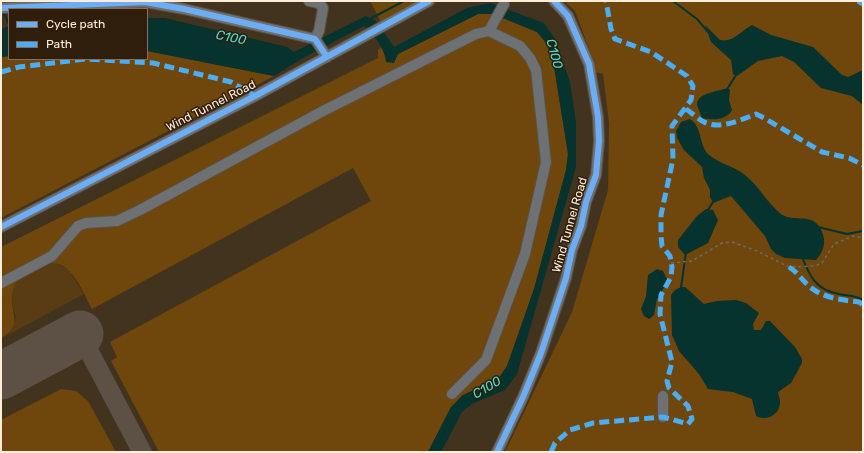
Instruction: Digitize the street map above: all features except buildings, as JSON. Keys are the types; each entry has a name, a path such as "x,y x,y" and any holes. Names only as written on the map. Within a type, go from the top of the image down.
{"street":[{"path":"309,1 319,4 323,8 319,31 315,40"},
{"name":"Wind Tunnel Road","path":"1,227 324,54 368,34 429,1"},
{"name":"Wind Tunnel Road","path":"497,452 524,397 543,347 596,175 599,141 598,117 588,64 568,16 554,1"},
{"path":"2,8 145,2 184,8 315,40 324,54"},
{"path":"489,31 504,4"},
{"path":"1,284 52,256 78,226 86,223 117,221 325,110 476,34 489,31 520,46 530,58 536,70 546,162 524,254 486,360 452,394"},
{"path":"663,396 663,417"}],"path":[{"path":"671,263 692,261 722,243 732,242 757,251 789,267 815,266 822,263 834,244 853,236 863,238"}],"shaded area":[{"path":"370,1 417,1 381,22"},
{"path":"564,1 863,1 863,452 505,452 572,312 608,190 609,123 603,74 594,72 592,57 575,11"},
{"path":"478,14 493,14 537,32 547,44 554,66 568,154 566,170 534,289 507,366 498,379 463,395 451,407 428,452 159,452 111,361 117,357 110,342 371,201 353,168 92,309 81,287 70,272 58,264 50,264 42,267 17,281 13,290 12,298 15,320 9,332 1,338 1,247 378,58 378,50 381,47 386,55 398,54"},
{"path":"148,51 274,76 1,218 1,57 8,56 8,60 148,60"},
{"path":"50,264 56,264 68,269 84,294 6,336 11,331 16,318 11,297 12,289 17,281"},
{"path":"61,389 76,391 88,401 116,452 1,452 1,420"}],"water":[{"name":"C100","path":"490,3 544,23 554,37 570,82 576,122 576,167 517,374 505,390 472,404 462,412 441,452 428,452 451,407 463,395 498,379 507,366 534,289 566,170 568,154 554,66 547,44 537,32 493,14 478,14 398,54 394,63 386,62 384,52 378,42 372,33 364,26 303,58 274,76 148,51 148,18 165,18 287,47 294,52 366,16 376,21 394,47 467,8"},
{"path":"705,25 720,40 729,40 752,25 771,35 813,47 842,75 848,77 863,70 863,105 852,96 821,88 794,62 782,56 758,61 737,76 733,74 731,60 711,42"},
{"path":"8,26 8,56 1,57 1,29"},
{"path":"727,88 730,90 729,100 732,110 729,114 718,119 702,118 697,105 700,97"},
{"path":"690,119 697,126 703,146 708,154 745,175 755,184 771,205 781,214 790,218 810,220 818,225 823,234 824,243 822,252 816,260 785,258 776,254 771,249 765,236 731,196 713,203 710,197 710,190 704,178 702,167 684,150 677,138 676,131 681,122"},
{"path":"706,209 713,210 718,220 708,243 685,255 678,247 678,240 697,216"},
{"path":"657,269 663,271 668,281 657,299 654,315 649,319 644,316 641,309 646,296 648,275"},
{"path":"685,287 704,304 717,301 736,300 746,303 759,313 753,324 754,330 761,330 766,321 770,321 795,347 802,359 802,363 791,383 778,392 780,406 776,413 772,416 760,418 756,416 752,399 733,392 708,389 699,374 679,351 672,335 671,295 675,290"}],"waterway":[{"path":"368,20 404,1"},
{"path":"673,1 697,19 708,32"},
{"path":"3,12 8,22"},
{"path":"726,91 736,75"},
{"path":"708,210 713,202"},
{"path":"818,227 847,234 863,231"},
{"path":"681,288 686,252"},
{"path":"802,257 808,271 819,286 831,292 854,296 863,300"}],"taxiway":[{"path":"80,334 142,452"}],"runway":[{"path":"1,376 80,334"}],"marked path":[{"path":"551,452 555,443 570,430 593,423 663,417 688,424 692,419 688,406 669,388 667,381 672,362 660,314 661,295 671,277 672,267 670,256 662,246 661,236 661,215 673,159 672,126 691,100 693,86 687,76 651,52 615,39 611,29 606,1"},
{"path":"858,1 863,4"},
{"path":"1,72 19,67 78,60"},
{"path":"103,60 153,63 231,82 255,96"},
{"path":"686,109 704,122 717,125 723,125 756,114 822,152 849,158 863,165"},
{"path":"789,267 814,290 832,298 859,302 863,305"}],"cycle path":[{"path":"1,227 255,96 429,1"},
{"path":"497,452 523,397 541,353 566,278 572,250 581,226 586,202 596,175 599,141 598,117 589,64 568,16 554,1"},
{"path":"1,8 145,2 184,9 315,39 327,57"}]}
